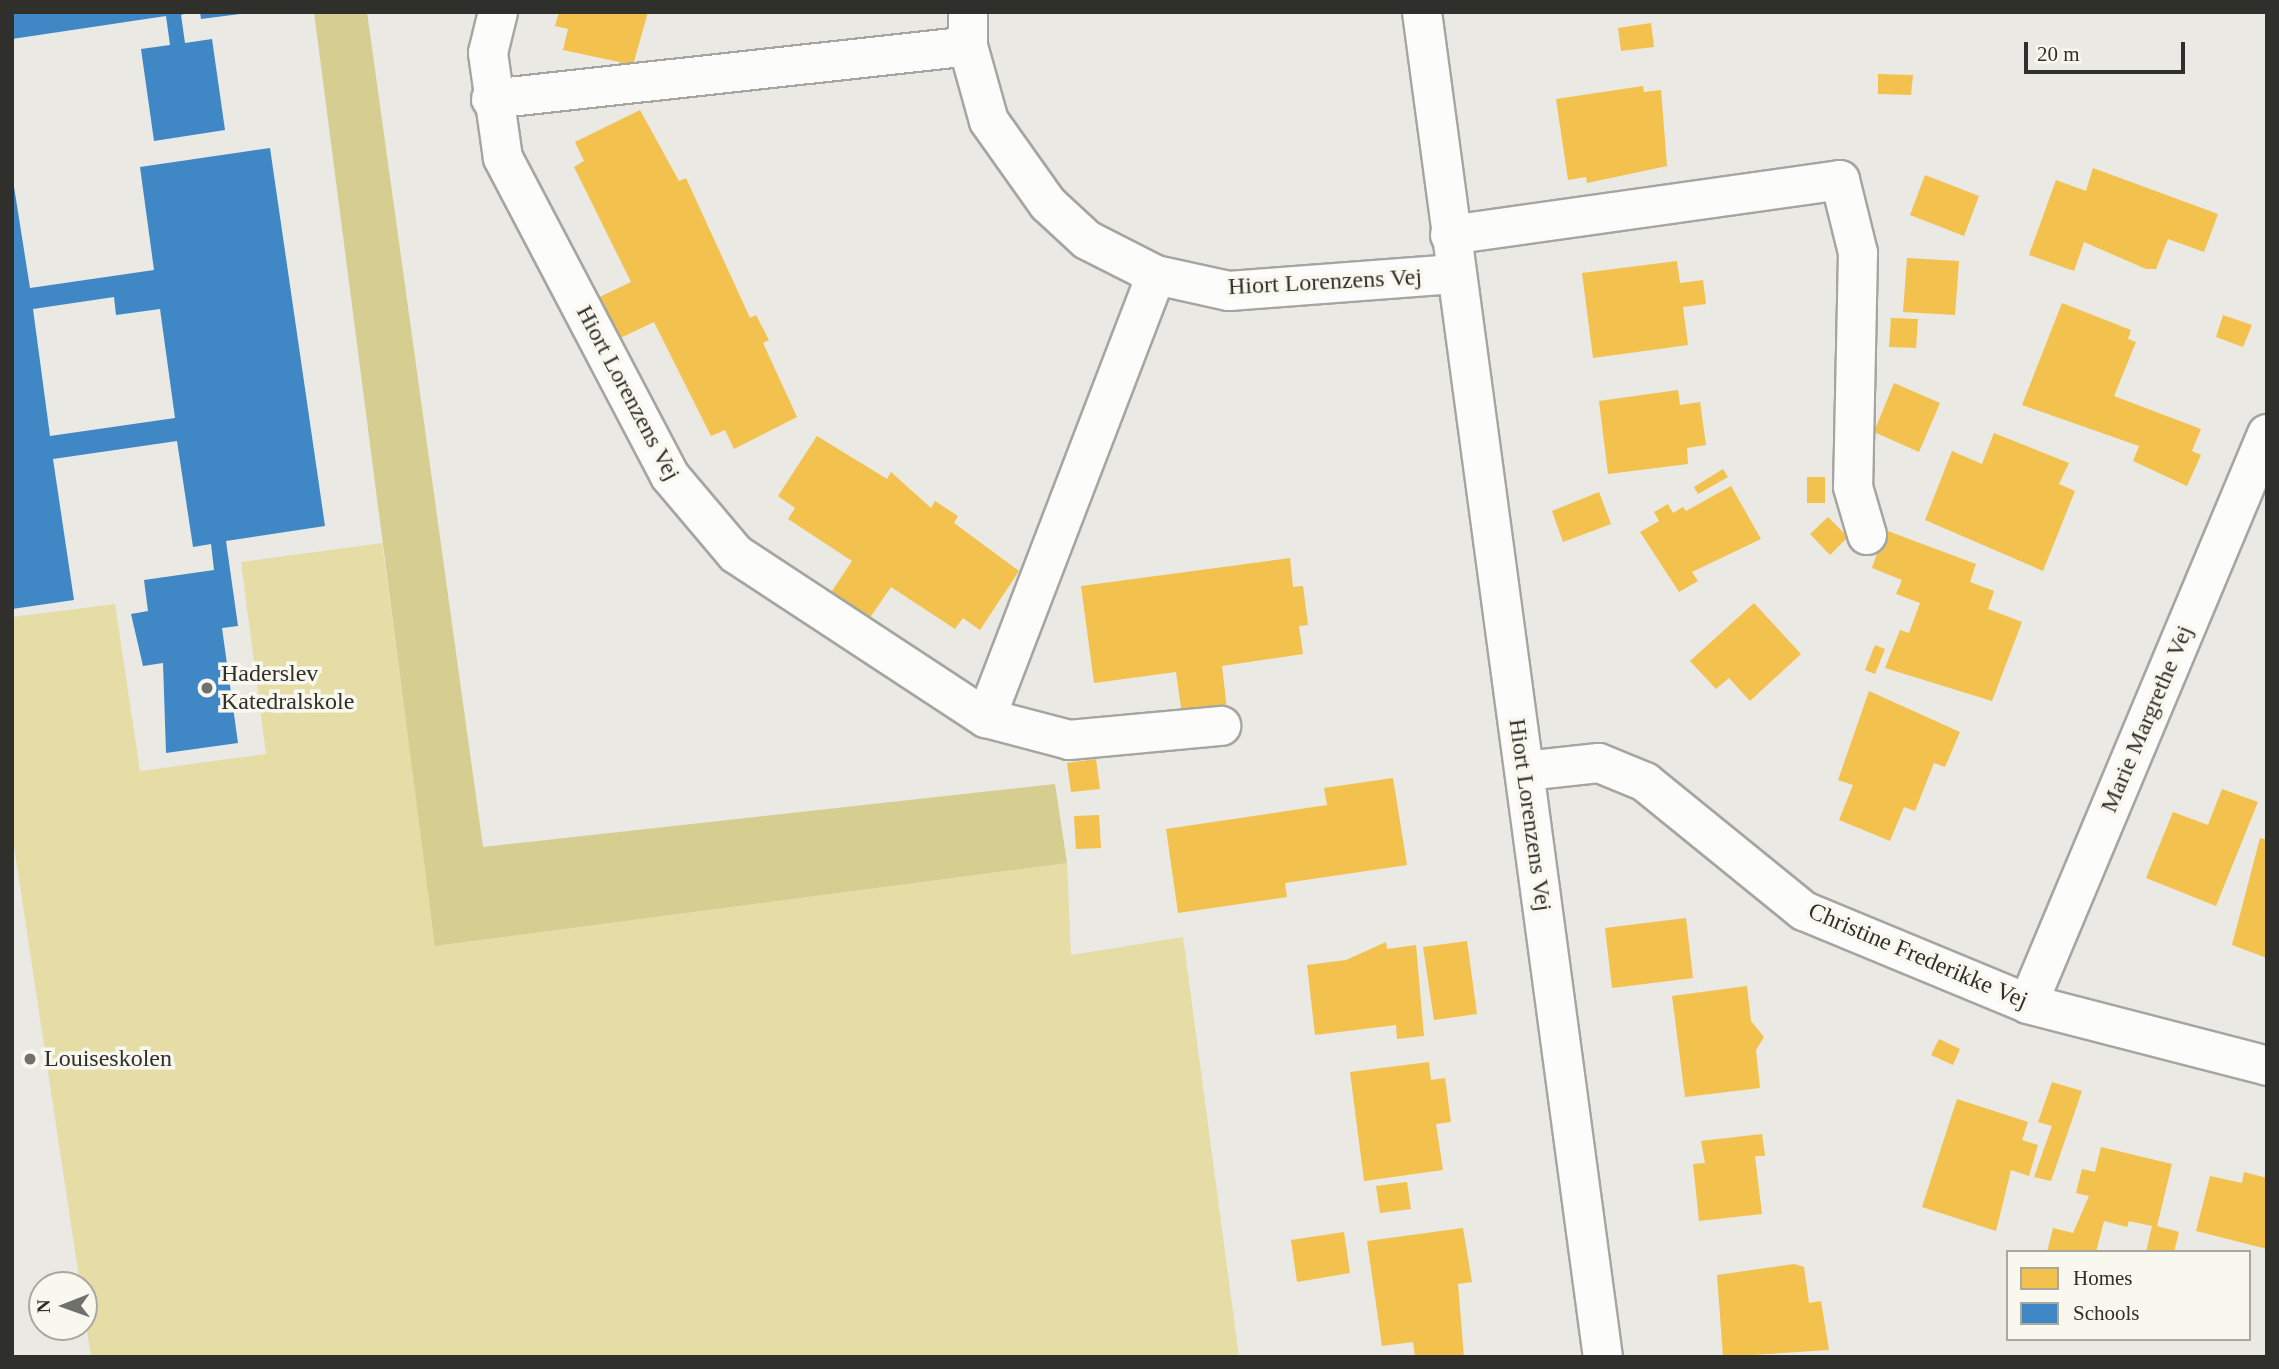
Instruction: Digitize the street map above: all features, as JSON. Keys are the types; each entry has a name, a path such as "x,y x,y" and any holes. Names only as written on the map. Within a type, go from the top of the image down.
{"street":[{"name":"Hiort Lorenzens Vej","path":"498,12 488,53 491,99 503,158 670,476 701,517 736,554 986,718 1069,740 1222,726"},
{"name":"Hiort Lorenzens Vej","path":"1422,12 1454,274 1525,771 1604,1357"},
{"name":"Hiort Lorenzens Vej","path":"491,99 968,29 989,121 1048,204 1087,240 1156,275 1229,291 1454,274"},
{"path":"1450,235 1840,180 1858,253 1853,487 1867,534"},
{"path":"986,718 1156,275"},
{"name":"Marie Margrethe Vej","path":"2028,1004 2267,434"},
{"name":"Christine Frederikke Vej","path":"1525,771 1598,764 1645,782 1804,911 2028,1004 2267,1066"}],"shaded area":[{"path":"314,12 367,12 483,847 1055,784 1067,863 435,946"},
{"name":"Haderslev Katedralskole","path":"382,543 436,946 1067,863 1071,955 1183,937 1239,1357 91,1357 89,1341 98,1341 98,1271 78,1271 12,833 12,617 115,604 140,771 266,754 241,562"}],"building: Homes":[{"path":"559,12 648,12 633,65 563,50 568,29 555,26"},
{"path":"1651,23 1654,47 1621,51 1618,28"},
{"path":"1878,74 1913,75 1911,95 1878,94"},
{"path":"1643,86 1644,92 1661,90 1667,166 1587,183 1586,177 1568,180 1556,99"},
{"path":"640,110 679,181 686,178 750,318 756,315 769,340 763,343 797,417 734,449 725,430 711,436 654,322 614,341 593,300 631,282 574,167 584,161 575,142"},
{"path":"2093,168 2218,214 2204,252 2168,239 2156,269 2146,269 2084,242 2074,271 2029,255 2056,180 2086,191"},
{"path":"1925,175 1979,196 1964,236 1910,215"},
{"path":"1907,258 1959,261 1955,315 1903,312"},
{"path":"1677,261 1680,283 1703,280 1706,304 1683,307 1688,345 1593,358 1582,273"},
{"path":"2062,303 2131,330 2128,339 2136,342 2114,396 2201,429 2192,451 2201,455 2187,486 2133,461 2139,446 2022,405"},
{"path":"2223,315 2252,325 2243,347 2216,337"},
{"path":"1891,318 1918,319 1916,348 1889,347"},
{"path":"1894,383 1940,403 1919,452 1874,432"},
{"path":"1678,390 1680,405 1700,402 1706,445 1687,448 1688,464 1608,474 1599,401"},
{"path":"1994,433 2069,463 2059,484 2075,491 2043,571 1925,520 1952,451 1982,464"},
{"path":"817,436 887,479 891,472 931,508 935,501 958,516 954,523 1019,571 980,630 963,618 955,629 891,587 867,622 828,597 852,561 788,519 795,508 778,496"},
{"path":"1723,469 1728,477 1698,494 1694,487"},
{"path":"1807,477 1825,477 1825,503 1807,503"},
{"path":"1731,486 1761,539 1692,572 1698,581 1679,592 1640,532 1659,521 1654,512 1668,504 1673,513 1683,507 1686,511"},
{"path":"1599,492 1611,524 1563,542 1552,511"},
{"path":"1828,517 1848,537 1830,555 1810,534"},
{"path":"1885,530 1976,564 1970,582 1994,591 1988,609 2022,622 1992,701 1885,668 1900,630 1909,633 1920,603 1896,594 1902,580 1872,568"},
{"path":"1290,558 1293,587 1303,586 1308,625 1299,626 1303,654 1222,666 1227,709 1182,715 1176,672 1094,683 1081,586"},
{"path":"1754,603 1801,654 1750,701 1729,678 1716,689 1690,661"},
{"path":"1875,645 1885,649 1875,674 1865,670"},
{"path":"1869,691 1960,732 1945,767 1934,763 1915,811 1904,807 1890,841 1839,820 1853,785 1838,780"},
{"path":"1096,759 1100,789 1071,792 1067,763"},
{"path":"1393,778 1407,865 1285,883 1287,897 1178,913 1166,829 1327,805 1324,788"},
{"path":"2222,789 2258,802 2216,906 2146,878 2173,812 2208,825"},
{"path":"1099,815 1101,848 1076,849 1074,816"},
{"path":"2260,838 2267,840 2267,958 2232,945"},
{"path":"1686,918 1693,978 1612,988 1605,928"},
{"path":"1467,941 1477,1014 1434,1020 1423,947"},
{"path":"1386,942 1387,949 1416,945 1424,1036 1397,1039 1396,1025 1315,1035 1307,965 1346,960"},
{"path":"1747,986 1751,1021 1764,1037 1756,1050 1760,1088 1685,1097 1672,996"},
{"path":"1939,1039 1960,1049 1953,1065 1931,1055"},
{"path":"1429,1062 1431,1080 1445,1078 1451,1122 1436,1124 1443,1170 1364,1181 1350,1072"},
{"path":"2052,1082 2082,1091 2051,1181 2034,1177 2052,1126 2038,1122"},
{"path":"1957,1099 2028,1122 2022,1140 2038,1145 2029,1176 2011,1170 1996,1231 1922,1207"},
{"path":"1762,1134 1765,1156 1755,1156 1762,1214 1699,1221 1693,1164 1705,1163 1701,1141"},
{"path":"2101,1147 2172,1164 2157,1226 2179,1232 2174,1250 2146,1250 2152,1226 2129,1221 2127,1227 2104,1221 2097,1250 2048,1250 2053,1228 2073,1233 2089,1196 2076,1193 2082,1169 2095,1172"},
{"path":"2244,1172 2267,1178 2267,1249 2196,1231 2210,1176 2242,1183"},
{"path":"1407,1182 1411,1209 1380,1213 1376,1186"},
{"path":"1463,1228 1472,1282 1458,1284 1464,1357 1415,1357 1413,1342 1382,1346 1367,1241"},
{"path":"1344,1232 1350,1273 1297,1282 1291,1240"},
{"path":"1794,1264 1804,1267 1809,1303 1821,1301 1829,1350 1723,1357 1717,1275"}],"building: Schools":[{"path":"12,12 190,12 181,15 185,43 212,39 225,130 154,141 141,49 170,45 166,16 12,39"},
{"path":"200,12 240,12 240,14 201,19"},
{"path":"270,148 325,526 226,541 238,626 222,628 238,743 166,753 163,663 143,666 131,614 148,611 144,580 214,570 211,544 193,547 177,441 53,459 74,600 12,609 12,174 30,288 154,270 140,167","holes":["114,297 116,315 160,309 175,418 50,436 33,309"]}],"place":[{"name":"Haderslev Katedralskole","path":"207,688"},
{"name":"Louiseskolen","path":"30,1059"}]}
